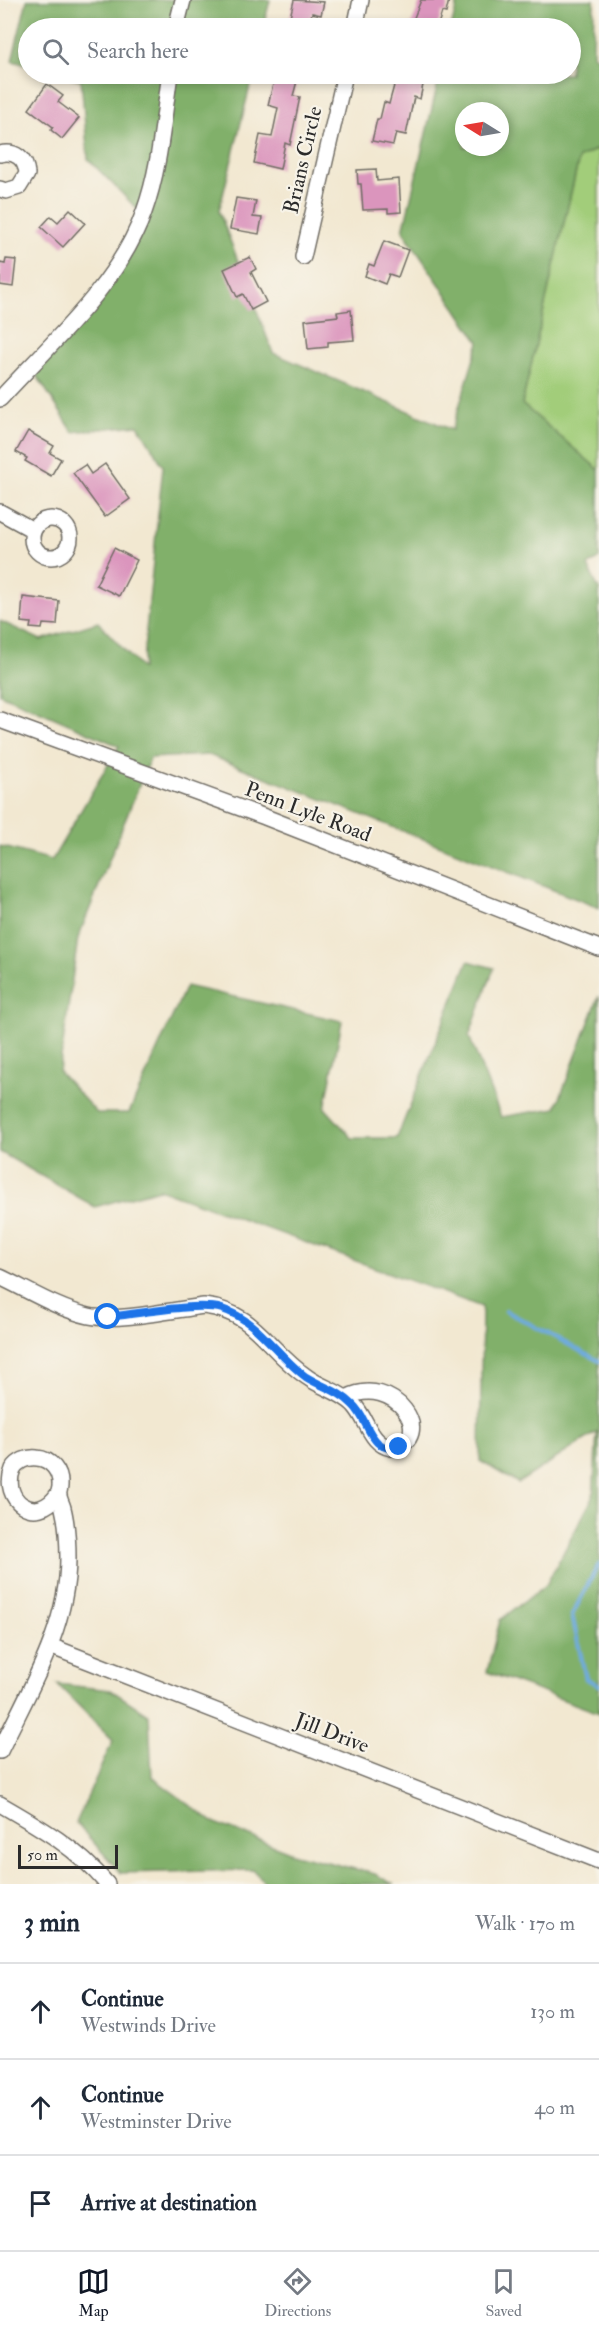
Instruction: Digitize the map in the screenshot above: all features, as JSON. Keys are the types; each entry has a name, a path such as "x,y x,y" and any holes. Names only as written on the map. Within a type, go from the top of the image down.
{"street":[{"path":"178,18 183,0"},
{"path":"357,18 361,0"},
{"path":"0,399 98,293 132,240 153,182 168,84"},
{"name":"Brians Circle","path":"303,257 343,84"},
{"path":"0,154 19,156 24,161 27,174 19,187 6,191 0,189"},
{"path":"0,512 33,530"},
{"name":"Penn Lyle Road","path":"0,720 273,820 599,948"},
{"path":"0,1277 73,1311 90,1316 108,1317 204,1306 235,1313 249,1323 293,1367 309,1379 346,1398 356,1407 377,1442 384,1447 391,1448 406,1442 411,1436 412,1424 406,1411 389,1396 364,1391 346,1398"},
{"path":"0,1751 50,1646 60,1619 66,1592 68,1560 66,1527 58,1494"},
{"name":"Jill Drive","path":"50,1646 599,1861"},
{"path":"0,1804 53,1834 76,1852 107,1884"}],"green space":[{"path":"27,0 270,0 266,18 23,18"},
{"path":"458,0 594,0 593,55 599,59 599,148 579,158 522,404 599,470 599,558 588,566 599,590 599,908 209,755 150,758 78,938 59,1072 97,1113 129,1113 186,986 342,1021 325,1108 352,1138 397,1138 468,961 494,968 469,1036 501,1117 556,1108 599,996 599,1713 487,1672 500,1620 546,1585 593,1497 597,1432 518,1483 480,1461 482,1307 159,1189 95,1207 0,1152 0,846 52,860 119,746 0,694 0,621 41,640 98,622 142,669 163,466 138,425 73,432 30,365 101,288 145,217 88,159 81,84 251,84 219,211 273,353 452,430 479,342 403,231 438,84 581,84 581,18 454,18"},
{"path":"18,37 18,62 12,61"},
{"path":"599,148 599,470 522,404 579,158"},
{"path":"57,1684 111,1690 149,1715 152,1777 213,1822 295,1854 375,1874 393,1884 266,1884 253,1870 121,1873 76,1823 113,1740"}],"building":[{"path":"294,0 324,2 321,15 312,13 311,18 290,18"},
{"path":"421,0 449,0 446,13 442,12 440,18 414,18"},
{"path":"47,84 63,96 58,102 79,118 62,139 51,130 53,127 29,109"},
{"path":"273,84 296,84 293,96 300,97 290,145 285,143 280,169 254,163 260,135 272,137 278,108 268,105"},
{"path":"394,84 423,84 420,99 414,97 406,135 396,133 393,145 372,141 384,102 389,104"},
{"path":"376,169 377,181 399,179 401,212 388,213 388,209 363,210 361,184 358,184 357,170"},
{"path":"236,198 256,201 253,217 262,218 259,234 230,229"},
{"path":"70,209 85,223 63,247 41,227 51,216 58,222"},
{"path":"384,241 408,250 398,277 389,274 385,284 365,276 369,264 374,266"},
{"path":"250,257 256,269 251,272 266,302 251,310 243,294 237,297 224,269"},
{"path":"6,259 16,260 13,287 0,285 0,263 5,264"},
{"path":"351,310 354,340 328,342 328,347 308,349 305,320 338,316 337,312"},
{"path":"28,431 54,446 50,453 61,459 51,476 25,461 27,458 16,452"},
{"path":"105,464 130,499 105,517 73,473 85,465 91,474"},
{"path":"114,548 137,560 119,596 96,585"},
{"path":"23,597 59,601 57,625 43,624 42,629 30,628 31,623 21,622"}],"waterway":[{"path":"506,1311 599,1361"},
{"path":"599,1564 572,1615 586,1679 599,1685"}],"route":[{"path":"108,1317 204,1306 235,1313 249,1323 293,1367 309,1379 341,1394 356,1407 377,1442 384,1447 399,1447"}]}
